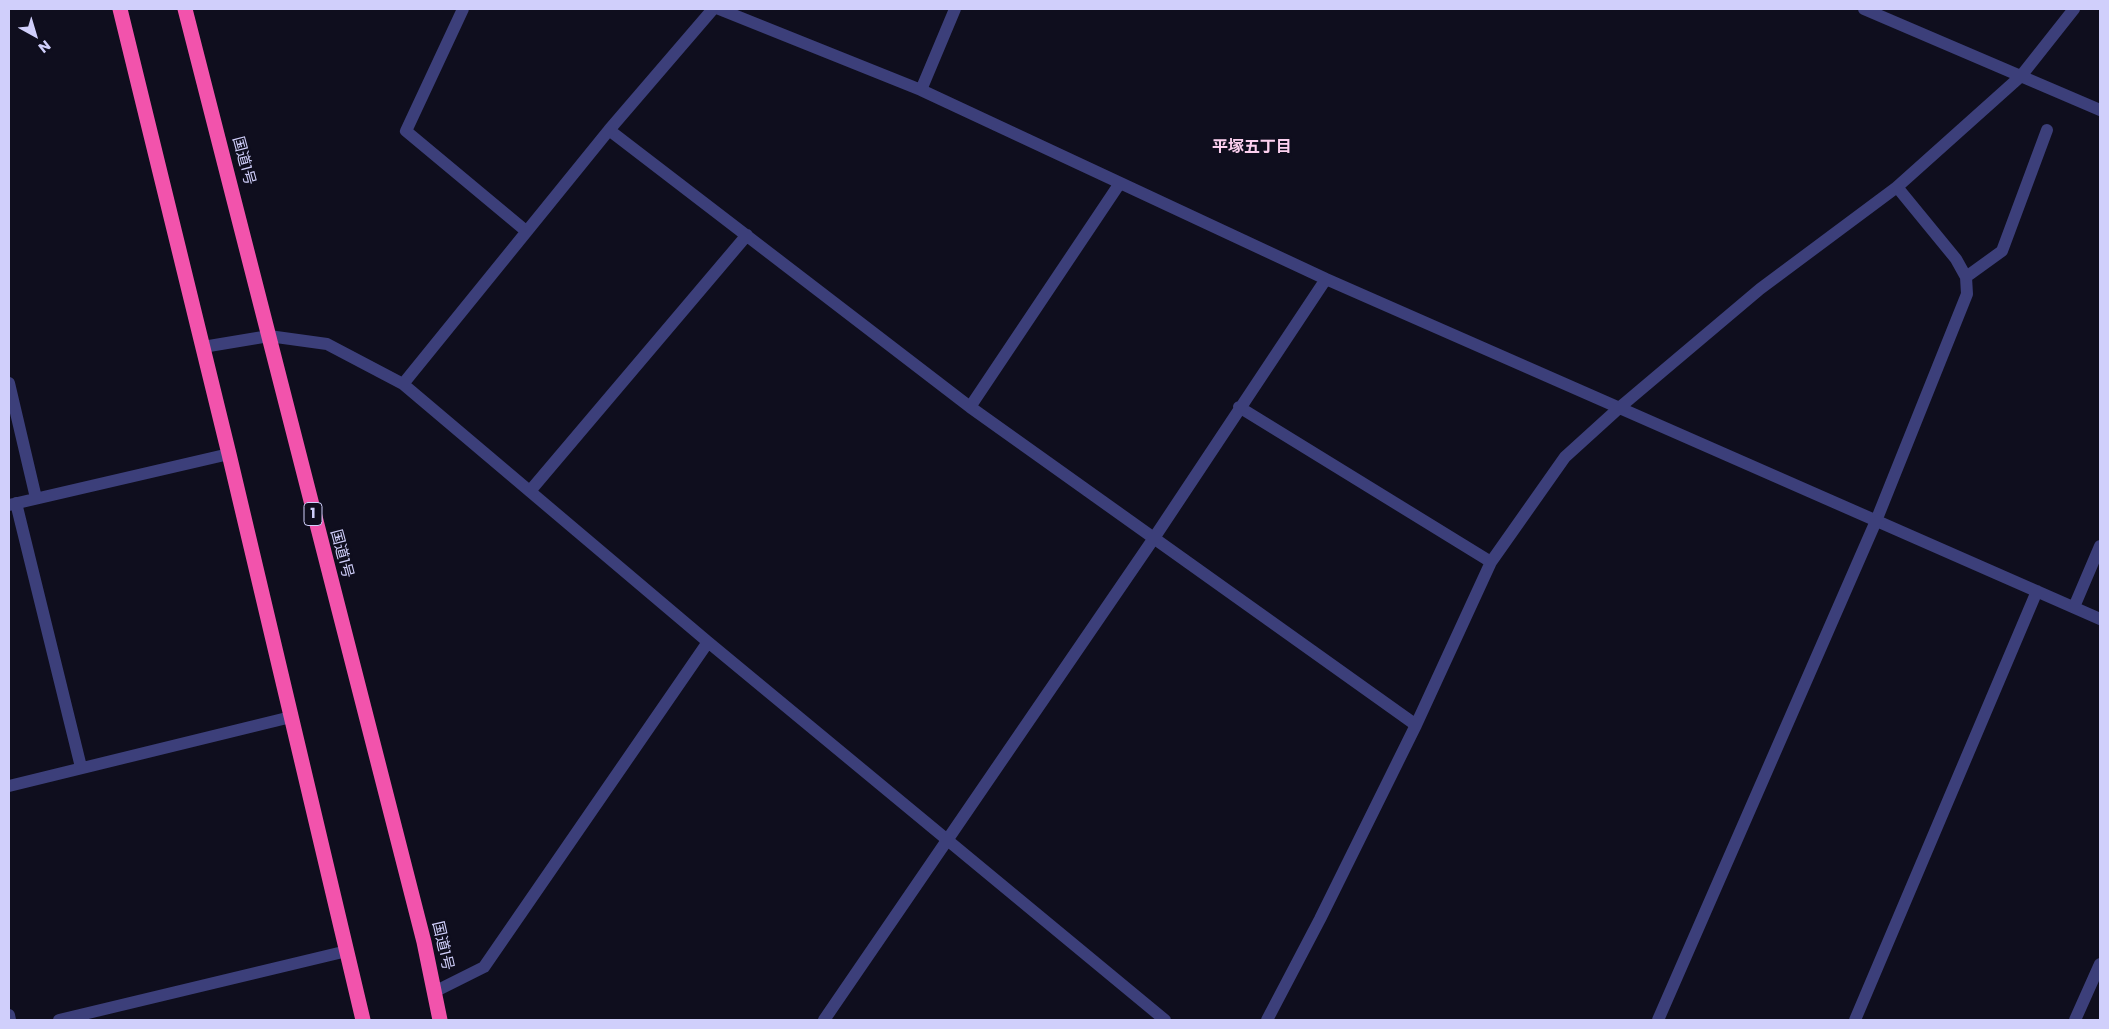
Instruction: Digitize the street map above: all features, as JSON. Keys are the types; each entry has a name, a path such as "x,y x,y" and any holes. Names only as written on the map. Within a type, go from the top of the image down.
{"highway":[{"path":"120,9 229,454 363,1020"},
{"name":"国道1号","path":"185,9 269,336 306,490 424,942 440,1020"}],"street":[{"path":"463,9 406,132 526,231"},
{"path":"403,384 609,130 712,9"},
{"path":"719,9 921,90 1326,279 2100,619"},
{"path":"921,90 955,9"},
{"path":"1864,9 2100,110"},
{"path":"1267,1020 1320,920 1416,725 1491,562 1565,457 1619,408 1760,289 1897,187 2021,76 2074,9"},
{"path":"609,130 970,407 1416,725"},
{"path":"1966,277 2002,251 2047,130"},
{"path":"970,407 1120,183"},
{"path":"1658,1020 1876,520 1967,294 1966,277 1956,259 1897,187"},
{"path":"530,492 747,235"},
{"path":"824,1020 1154,538 1239,407 1326,279"},
{"path":"203,347 269,336 327,344 403,384 708,642 1165,1020"},
{"path":"9,383 36,498"},
{"path":"1239,407 1491,562"},
{"path":"82,767 13,504 229,454"},
{"path":"2074,607 2100,546"},
{"path":"1855,1020 2037,591"},
{"path":"434,992 484,967 708,642"},
{"path":"9,786 291,717"},
{"path":"59,1020 347,951"},
{"path":"2075,1020 2100,964"},
{"path":"9,1015 10,1020"}],"district":[{"name":"平塚五丁目","path":"1252,148"}]}
